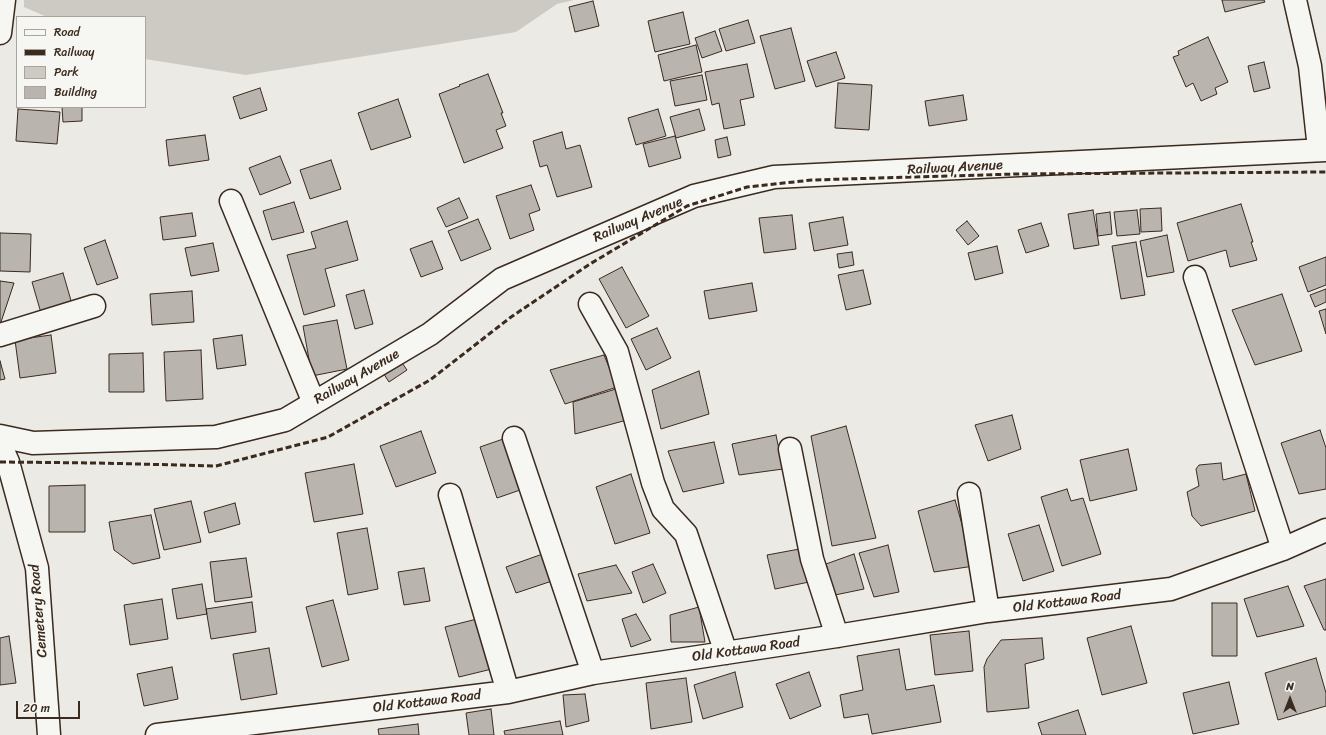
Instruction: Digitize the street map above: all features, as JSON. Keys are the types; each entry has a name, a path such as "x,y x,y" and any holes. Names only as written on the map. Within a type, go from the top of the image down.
{"street":[{"path":"0,33 4,0"},
{"path":"1295,0 1310,66 1323,150"},
{"name":"Railway Avenue","path":"0,436 33,443 216,437 285,420 430,334 502,279 694,196 774,176 1323,150"},
{"path":"231,201 314,403"},
{"path":"1194,277 1283,549"},
{"path":"590,304 617,352 653,483 663,508 686,534 726,653"},
{"path":"0,335 94,306"},
{"path":"514,438 593,674"},
{"name":"Cemetery Road","path":"0,444 8,462 37,568 49,735"},
{"path":"790,449 812,559 837,636"},
{"path":"969,494 988,612"},
{"path":"450,495 508,692"},
{"name":"Old Kottawa Road","path":"158,735 508,692 593,674 988,612 1171,589 1283,549 1326,530"}],"green space":[{"path":"24,0 574,0 557,4 516,32 246,75 146,59 146,16 45,16 24,7"}],"building":[{"path":"1222,0 1264,0 1265,2 1225,12"},
{"path":"593,1 599,26 575,32 569,7"},
{"path":"683,12 690,44 655,52 648,21"},
{"path":"748,20 755,43 726,51 719,29"},
{"path":"791,28 805,81 775,89 760,36"},
{"path":"715,31 722,51 702,58 695,38"},
{"path":"1208,37 1228,82 1215,88 1217,94 1201,101 1193,83 1186,87 1173,57 1179,55 1178,51"},
{"path":"696,45 702,72 664,81 658,55"},
{"path":"836,52 845,78 816,87 807,61"},
{"path":"1264,62 1270,88 1254,92 1248,66"},
{"path":"747,64 754,97 740,100 745,125 724,129 719,103 712,105 705,72"},
{"path":"488,74 503,113 501,113 506,126 496,130 503,148 464,163 439,94"},
{"path":"702,75 707,100 675,106 670,81"},
{"path":"838,83 872,85 869,130 835,128"},
{"path":"260,88 267,110 240,119 233,97"},
{"path":"963,95 967,120 929,126 925,101"},
{"path":"398,99 411,137 371,150 358,113"},
{"path":"62,108 82,108 82,121 63,122"},
{"path":"18,109 60,112 57,144 16,141"},
{"path":"658,109 666,136 636,145 628,118"},
{"path":"699,109 705,130 676,138 670,117"},
{"path":"562,132 566,149 580,145 592,187 557,197 547,165 540,167 533,141"},
{"path":"205,135 209,160 169,166 166,140"},
{"path":"675,136 681,158 649,167 643,144"},
{"path":"727,137 731,155 718,158 715,140"},
{"path":"280,156 291,183 260,195 249,168"},
{"path":"331,160 341,189 310,199 300,170"},
{"path":"531,185 540,210 529,214 534,230 510,239 496,196"},
{"path":"459,198 468,218 446,227 437,208"},
{"path":"294,202 304,232 272,240 263,211"},
{"path":"1241,204 1257,260 1230,267 1226,250 1188,261 1177,223"},
{"path":"1161,208 1162,231 1141,232 1140,209"},
{"path":"1093,210 1099,245 1074,249 1068,214"},
{"path":"1137,210 1140,234 1117,236 1114,212"},
{"path":"1110,212 1112,234 1098,236 1096,214"},
{"path":"192,213 196,236 163,240 160,217"},
{"path":"792,215 796,249 764,253 759,218"},
{"path":"843,217 848,245 814,251 809,223"},
{"path":"478,219 491,249 461,261 448,231"},
{"path":"347,221 358,260 325,269 335,306 304,315 287,255 316,248 311,232"},
{"path":"967,221 979,236 968,245 956,230"},
{"path":"1041,223 1049,246 1026,253 1018,230"},
{"path":"0,233 31,234 30,272 0,271"},
{"path":"1167,235 1174,272 1147,277 1140,241"},
{"path":"105,240 118,278 97,285 84,248"},
{"path":"432,241 443,269 421,277 410,249"},
{"path":"1136,242 1145,295 1121,299 1112,246"},
{"path":"213,243 219,271 191,276 185,248"},
{"path":"997,246 1003,273 975,280 968,253"},
{"path":"852,252 854,265 839,268 837,254"},
{"path":"1326,257 1326,285 1308,292 1299,267"},
{"path":"622,267 649,316 626,328 599,279"},
{"path":"863,270 871,304 846,310 838,275"},
{"path":"63,273 72,304 41,313 32,282"},
{"path":"0,281 14,283 0,325"},
{"path":"752,283 757,311 709,319 704,291"},
{"path":"1326,289 1326,302 1315,307 1310,295"},
{"path":"364,290 373,324 355,329 346,295"},
{"path":"192,291 194,322 152,325 150,294"},
{"path":"1282,294 1302,351 1255,365 1232,310"},
{"path":"1326,309 1326,334 1319,311"},
{"path":"337,320 347,369 312,376 303,326"},
{"path":"657,328 671,358 646,370 631,339"},
{"path":"51,335 56,373 20,378 15,340"},
{"path":"242,335 246,365 217,369 213,339"},
{"path":"201,350 203,399 166,401 164,352"},
{"path":"143,353 144,392 109,392 109,354"},
{"path":"604,355 617,387 565,404 550,370"},
{"path":"398,357 407,370 389,382 380,368"},
{"path":"0,361 5,379 0,380"},
{"path":"699,371 709,414 661,429 652,390"},
{"path":"616,389 627,420 575,434 573,402"},
{"path":"1012,415 1021,449 988,461 975,425"},
{"path":"846,426 876,538 832,546 811,436"},
{"path":"1320,430 1326,448 1326,489 1299,494 1281,443"},
{"path":"421,431 436,473 396,487 380,446"},
{"path":"776,435 783,469 739,475 732,444"},
{"path":"509,437 526,488 497,498 480,447"},
{"path":"714,442 724,483 683,492 668,451"},
{"path":"1128,449 1137,490 1090,501 1080,460"},
{"path":"1221,463 1223,480 1246,474 1255,511 1201,526 1192,516 1187,492 1199,486 1196,469 1199,465"},
{"path":"354,464 363,514 314,522 305,473"},
{"path":"631,474 650,533 615,544 596,487"},
{"path":"85,485 85,532 49,532 49,486"},
{"path":"1067,489 1071,501 1083,498 1101,554 1062,566 1041,497"},
{"path":"955,500 974,566 934,572 918,511"},
{"path":"191,501 201,542 164,550 154,509"},
{"path":"235,503 240,524 209,533 204,512"},
{"path":"151,515 160,558 133,564 114,550 109,522"},
{"path":"1039,525 1054,571 1023,581 1008,534"},
{"path":"367,528 378,589 348,595 337,533"},
{"path":"888,545 899,592 874,597 859,553"},
{"path":"805,548 814,581 775,589 767,555"},
{"path":"551,551 561,578 516,593 506,567"},
{"path":"854,554 864,589 835,595 826,564"},
{"path":"246,558 252,597 215,602 210,562"},
{"path":"653,564 666,593 643,603 632,572"},
{"path":"616,565 632,593 587,601 578,574"},
{"path":"424,568 430,601 404,605 398,572"},
{"path":"1326,579 1326,630 1324,630 1304,586"},
{"path":"202,584 207,614 177,619 172,589"},
{"path":"1288,586 1304,626 1257,637 1244,599"},
{"path":"162,599 168,639 130,645 124,605"},
{"path":"333,600 349,660 322,667 306,607"},
{"path":"252,602 256,632 211,639 206,609"},
{"path":"1212,603 1237,603 1237,656 1212,656"},
{"path":"699,607 705,642 671,642 670,615"},
{"path":"636,614 651,640 631,647 622,619"},
{"path":"481,618 496,668 459,677 445,627"},
{"path":"1131,626 1147,683 1102,695 1087,638"},
{"path":"969,631 973,671 935,675 930,635"},
{"path":"9,636 16,683 0,685 0,638"},
{"path":"1042,638 1044,659 1025,664 1029,708 987,712 984,667 987,659 1001,640"},
{"path":"269,648 277,694 241,700 233,654"},
{"path":"899,649 906,690 934,685 941,722 872,734 868,714 844,718 840,695 863,690 857,656"},
{"path":"1316,658 1326,693 1326,706 1278,720 1265,673"},
{"path":"172,667 178,699 144,706 137,674"},
{"path":"735,672 743,707 703,719 694,685"},
{"path":"809,672 821,706 790,719 776,684"},
{"path":"686,678 692,722 651,729 646,683"},
{"path":"1229,682 1239,724 1193,734 1183,693"},
{"path":"585,694 589,721 566,727 563,695"},
{"path":"491,709 494,735 469,735 466,713"},
{"path":"1078,710 1086,735 1042,735 1038,723"},
{"path":"560,721 563,735 505,735 504,731"},
{"path":"418,724 419,735 379,735 378,729"}],"railway":[{"path":"0,462 216,466 328,437 430,380 511,317 590,264 687,206 747,187 812,180 1016,174 1326,172"}]}
